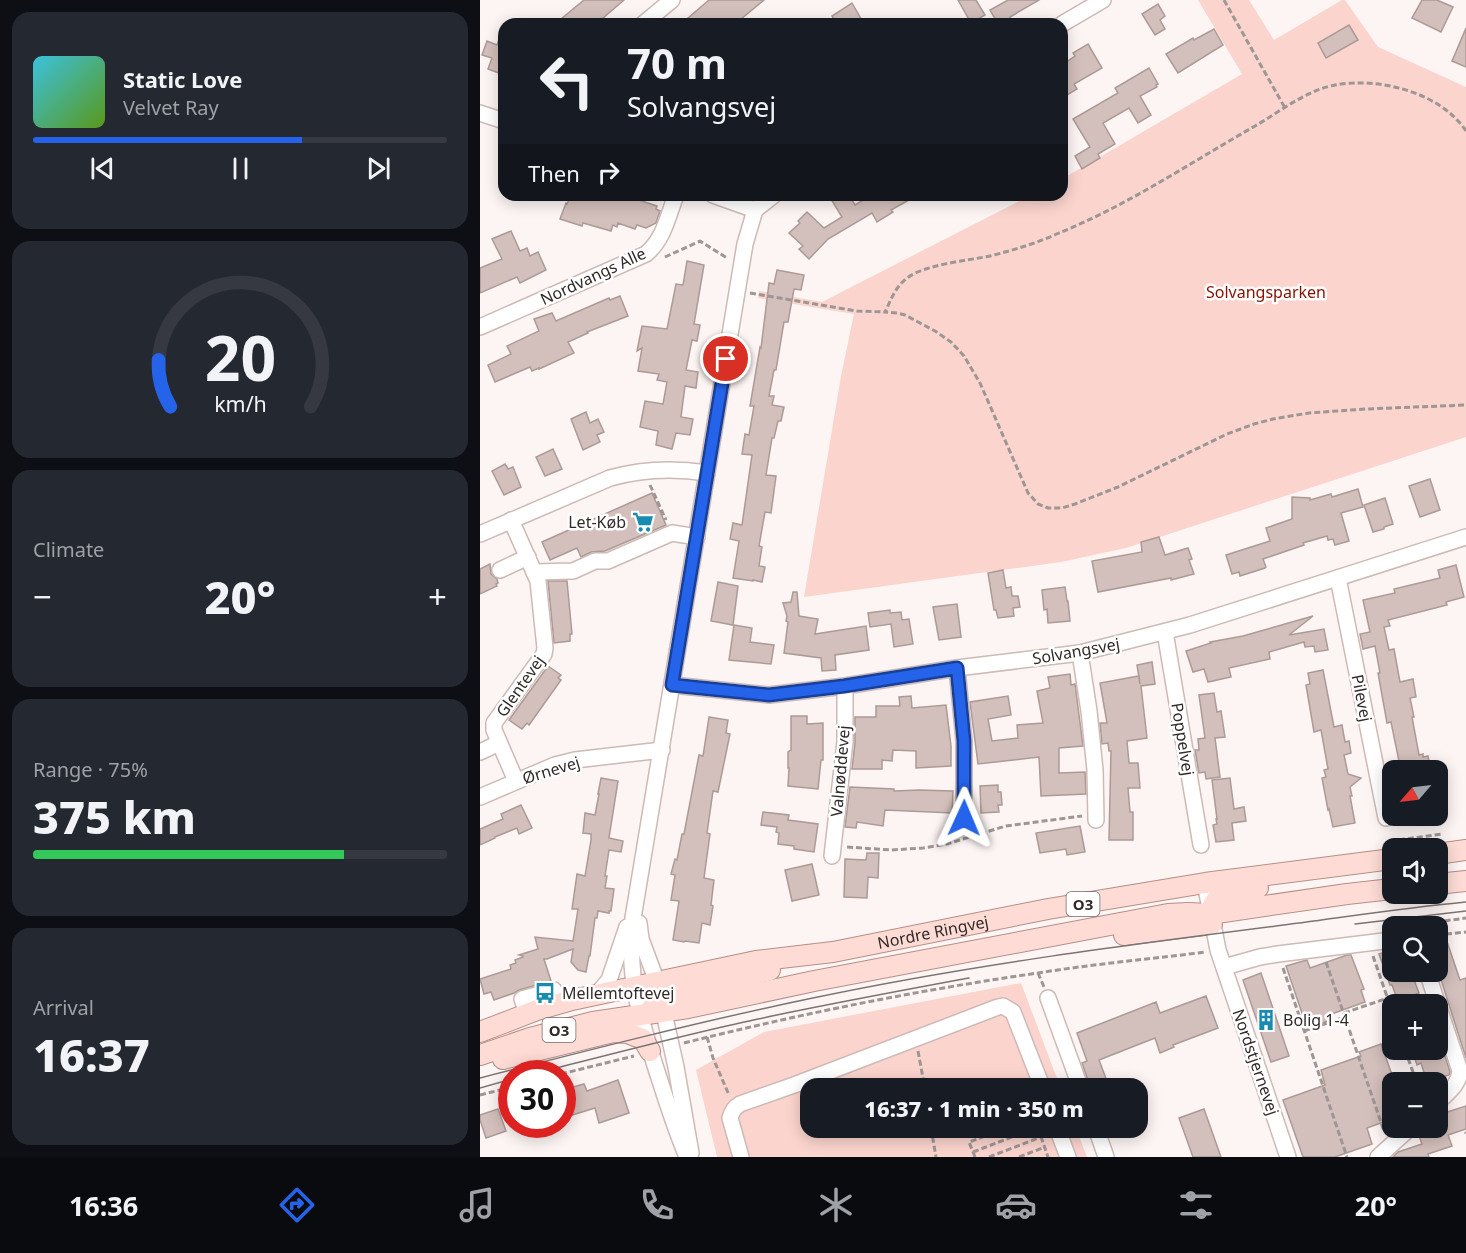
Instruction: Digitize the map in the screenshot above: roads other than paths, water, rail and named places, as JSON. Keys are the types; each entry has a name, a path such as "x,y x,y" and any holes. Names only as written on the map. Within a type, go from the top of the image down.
{"main road":[{"path":"1448,852 1466,850"},
{"name":"Nordre Ringvej","path":"480,1032 572,1000 756,961 833,952 1048,909 1205,883 1382,860"},
{"path":"1211,919 1213,905 1219,896 1298,880 1335,866"},
{"path":"1448,883 1466,881"},
{"name":"Nordre Ringvej","path":"480,1055 530,1038 593,1022 641,1016 663,1007 688,1008 814,981 1167,914 1188,913 1211,919 1347,894 1382,890"},
{"path":"663,1007 691,991 833,952"},
{"path":"480,1063 506,1059 614,1032 627,1033 643,1039 650,1051"}],"street":[{"path":"650,18 672,0"},
{"path":"1068,20 1103,0"},
{"path":"480,113 498,119"},
{"name":"Nordvangs Alle","path":"480,327 646,254 656,246 674,201"},
{"path":"730,201 755,210"},
{"path":"689,1157 677,1135 641,1016 632,963 633,918 745,244 755,210 766,201"},
{"path":"480,534 602,480 619,475 681,470 707,474"},
{"name":"Glentevej","path":"511,520 538,581 545,652 494,723 494,730 516,781"},
{"path":"534,572 573,571 595,561 608,561 672,533 697,537"},
{"name":"Solvangsvej","path":"672,685 769,695 1080,653 1165,632 1466,537"},
{"path":"500,570 528,557"},
{"name":"Pilevej","path":"1338,578 1382,799"},
{"name":"Poppelvej","path":"1165,632 1201,845"},
{"path":"1080,653 1095,770 1096,817"},
{"path":"957,668 964,741 964,818"},
{"name":"Valnøddevej","path":"832,851 844,742 844,686"},
{"path":"480,752 499,743"},
{"name":"Ørnevej","path":"480,797 555,765 574,760 662,750"},
{"name":"Nordstjernevej","path":"1205,883 1218,950 1288,1157"},
{"path":"636,902 641,939 657,982 672,1046 689,1157"},
{"path":"597,994 609,980 636,902"},
{"path":"1224,967 1278,954 1382,941"},
{"path":"1429,982 1460,1071 1458,1081 1448,1093"},
{"path":"527,1014 522,999 554,990"},
{"path":"1048,998 1078,1078"},
{"path":"812,1078 1003,1006 1009,1008 1016,1017 1039,1078"},
{"path":"741,1157 730,1118 731,1112 740,1104 800,1083"},
{"path":"1061,1138 1068,1157"},
{"path":"1099,1138 1106,1157"},
{"path":"1384,1152 1399,1138"}],"tram line":[{"path":"480,1078 726,1017 924,976 1100,949 1466,902"},
{"path":"1355,924 1466,911"},
{"path":"576,1063 730,1025 969,978"},
{"path":"480,1088 498,1083"}],"place":[{"name":"Let-Køb","path":"643,522"},
{"name":"Mellemtoftevej","path":"545,993"},
{"name":"Bolig 1-4","path":"1266,1020"}],"park label":[{"name":"Solvangsparken","path":"1266,292"}]}
